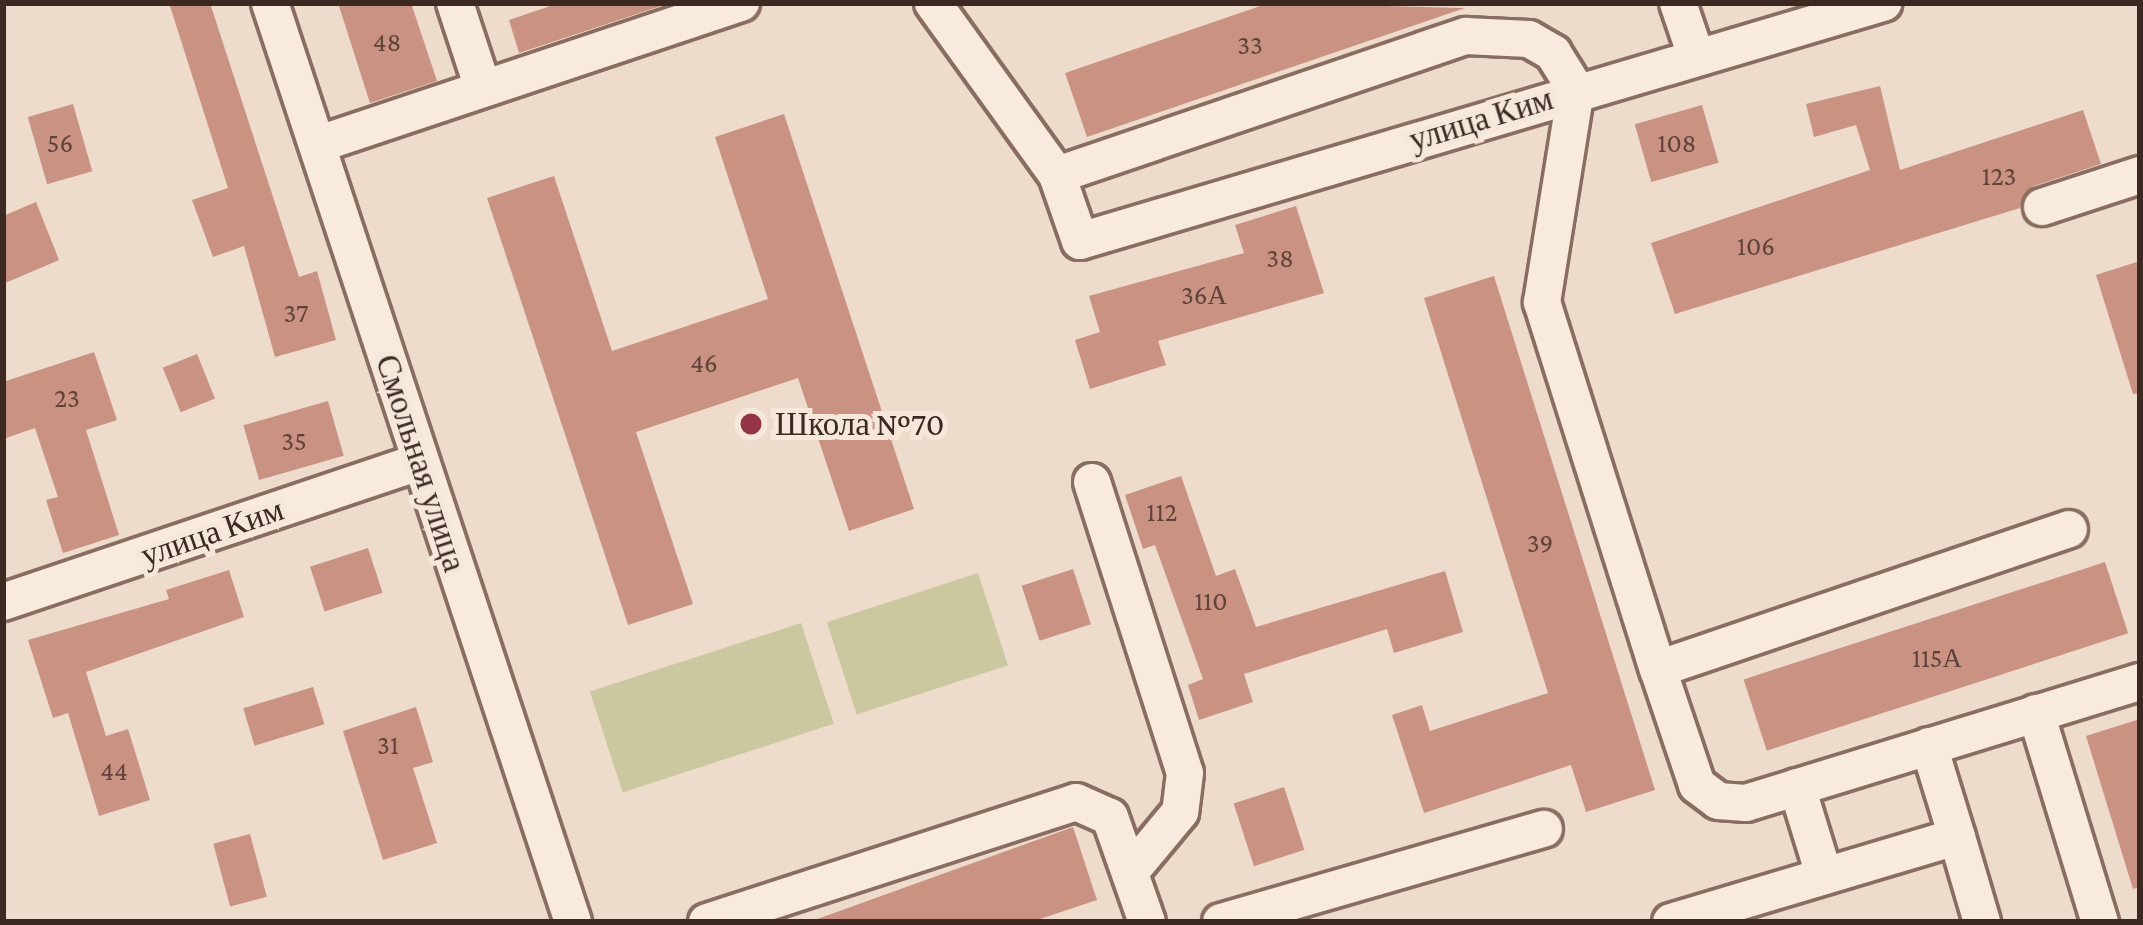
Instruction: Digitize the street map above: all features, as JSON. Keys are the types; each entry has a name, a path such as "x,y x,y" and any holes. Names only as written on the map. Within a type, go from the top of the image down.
{"street":[{"name":"Смольная улица","path":"270,3 572,922"},
{"path":"454,3 483,88"},
{"path":"319,144 741,3"},
{"path":"933,3 1057,175 1466,37 1529,39 1553,53 1576,90 1541,302 1697,785 1718,801 1746,802 2140,682"},
{"path":"1678,3 1696,56"},
{"name":"улица Ким","path":"1057,175 1080,241 1576,90 1883,3"},
{"path":"2042,207 2140,175"},
{"name":"улица Ким","path":"3,602 420,463"},
{"path":"1092,482 1184,773 1180,812 1131,871"},
{"path":"1658,669 2068,530"},
{"path":"2036,713 2100,922"},
{"path":"1929,746 1982,922"},
{"path":"1797,787 1824,875"},
{"path":"707,922 1076,802 1110,818 1147,922"},
{"path":"1227,921 1544,829"},
{"path":"1671,922 1957,837"}],"shaded area":[{"path":"978,573 1008,665 857,714 827,622"},
{"path":"801,623 834,724 623,792 590,692"}],"building":[{"path":"169,3 210,3 299,277 317,271 336,340 275,357 244,246 213,257 192,200 228,188"},
{"path":"338,3 411,3 437,81 370,103"},
{"path":"559,3 670,3 519,53 509,20"},
{"path":"1269,3 1465,8 1087,137 1065,73"},
{"path":"1880,86 1900,170 2083,110 2101,164 2034,186 2020,208 1675,314 1651,243 1870,170 1856,125 1814,137 1806,104"},
{"path":"73,104 92,171 47,184 28,117"},
{"path":"1702,105 1719,163 1651,182 1635,124"},
{"path":"784,114 914,509 849,531 798,378 636,432 693,604 628,625 487,198 554,176 612,351 768,299 715,137"},
{"path":"36,202 59,260 3,284 3,216"},
{"path":"1296,206 1324,293 1158,341 1166,365 1090,389 1075,340 1100,332 1089,296 1244,253 1235,225"},
{"path":"2140,261 2140,393 2133,394 2096,275"},
{"path":"1494,276 1655,790 1586,812 1571,765 1424,813 1392,715 1422,705 1430,731 1548,693 1424,298"},
{"path":"94,352 117,420 86,430 119,535 63,553 46,500 58,497 35,428 3,439 3,382"},
{"path":"197,354 215,399 181,412 163,368"},
{"path":"328,401 344,456 259,480 243,425"},
{"path":"1181,476 1216,576 1235,569 1256,627 1445,571 1463,632 1394,653 1387,629 1244,674 1253,702 1199,720 1188,685 1203,679 1155,545 1143,549 1125,495"},
{"path":"368,548 383,593 325,612 310,567"},
{"path":"2105,562 2128,633 1767,751 1744,679"},
{"path":"1073,569 1091,624 1040,641 1022,586"},
{"path":"229,570 244,617 86,672 106,736 128,729 150,800 99,816 68,713 53,718 28,640 169,599 166,590"},
{"path":"313,687 324,724 255,746 243,708"},
{"path":"416,707 433,762 413,768 437,843 383,860 343,731"},
{"path":"2140,719 2140,887 2133,889 2086,736"},
{"path":"1284,787 1304,850 1254,866 1234,803"},
{"path":"1073,827 1097,900 1031,922 809,922"},
{"path":"250,834 267,897 230,907 213,844"}],"place":[{"name":"Школа №70","path":"751,424"}]}
